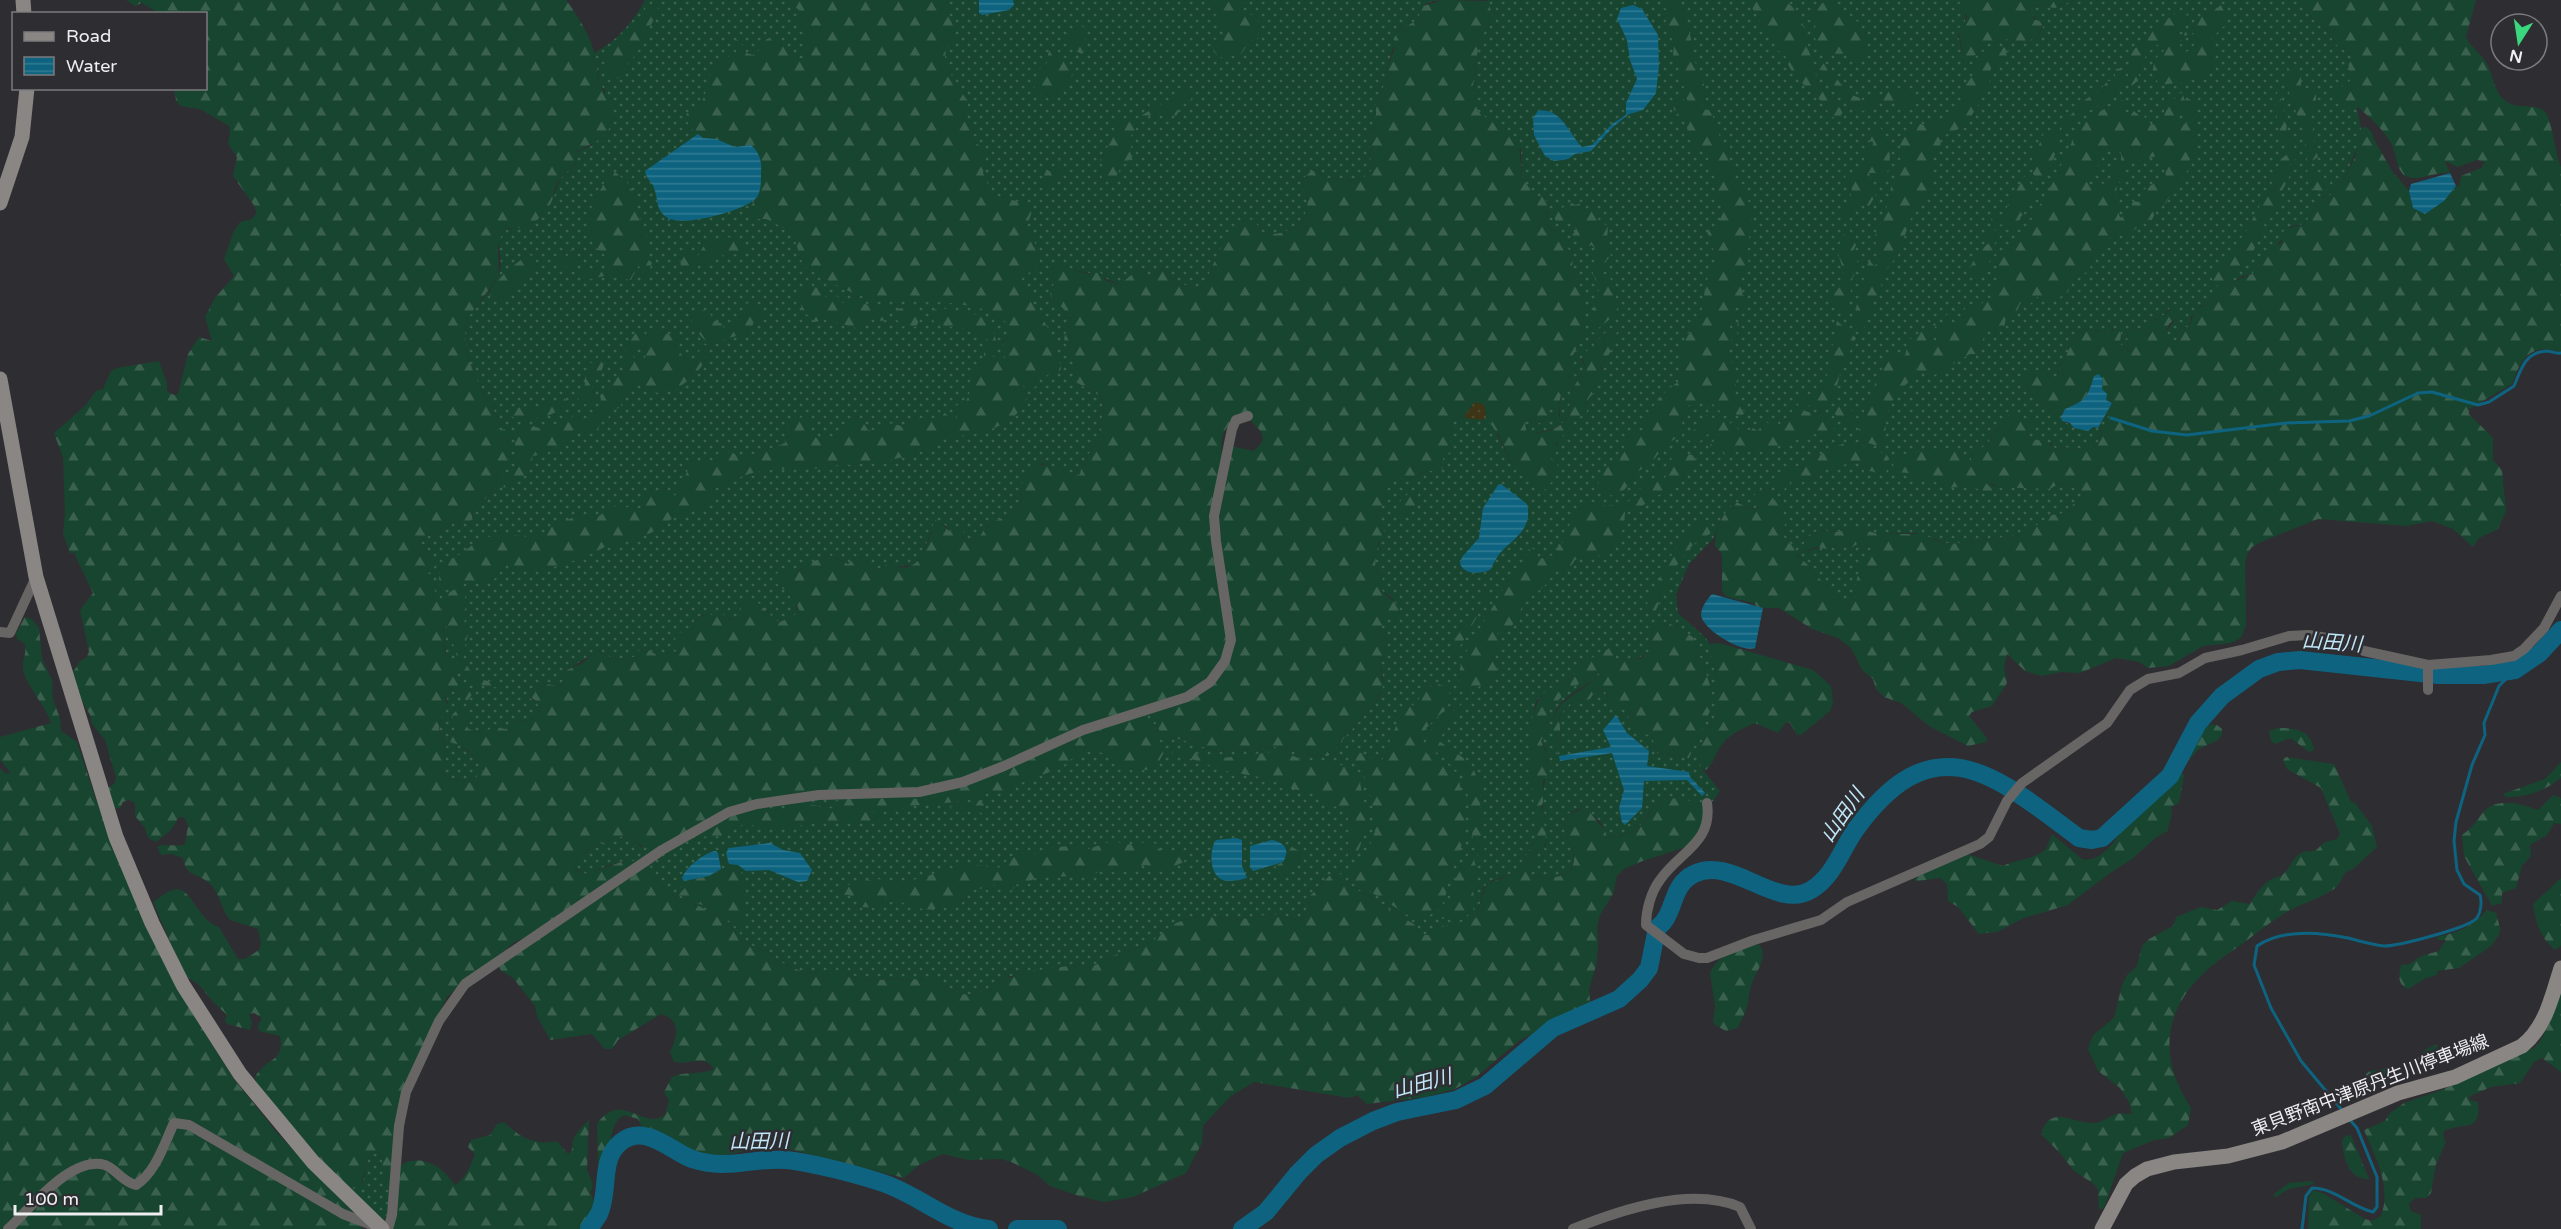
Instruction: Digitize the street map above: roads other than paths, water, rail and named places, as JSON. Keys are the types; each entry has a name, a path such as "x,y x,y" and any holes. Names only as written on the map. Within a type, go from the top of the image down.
{"main road":[{"path":"0,202 22,137 27,90"},
{"path":"0,379 36,577 116,837 152,923 183,985 240,1074 313,1162 384,1229"},
{"name":"東貝野南中津原丹生川停車場線","path":"2102,1229 2126,1184 2147,1169 2174,1162 2252,1151 2398,1093 2455,1077 2522,1046 2531,1039 2542,1022 2561,968"}],"street":[{"path":"8,1229 55,1182 89,1165 105,1165 129,1183 136,1185 145,1178 161,1152 174,1123 189,1125 199,1130 343,1214 384,1229 392,1215 399,1126 406,1092 439,1021 465,984 662,850 729,812 757,804 819,795 919,792 963,782 1083,730 1187,697 1210,682 1225,661 1231,640 1214,516 1232,429 1236,420 1248,416"},
{"path":"0,632 10,633 36,577"},
{"path":"1707,803 1709,817 1704,833 1661,878 1647,912 1646,925 1690,957 1707,958 1785,930 1821,920 1847,902 1980,844 1995,827 2007,801 2022,783 2107,723 2130,690 2148,679 2179,673 2214,655 2242,650 2278,638 2308,635 2341,640 2364,651 2428,668 2514,656 2524,649 2544,627 2561,596"},
{"path":"2428,668 2428,690"},
{"path":"1573,1229 1637,1206 1709,1199 1722,1200 1740,1207 1751,1229"}],"water":[{"path":"979,0 1013,0 1014,5 1009,10 982,15 979,13"},
{"path":"1633,5 1642,9 1658,35 1659,66 1656,93 1643,110 1629,114 1613,127 1591,151 1554,161 1545,156 1534,135 1533,118 1538,111 1553,113 1559,117 1582,147 1592,145 1612,124 1626,115 1626,103 1637,79 1630,60 1627,40 1617,19 1621,8"},
{"path":"698,134 703,138 716,139 735,147 751,145 761,162 759,192 751,202 730,212 702,219 679,221 671,219 668,221 659,208 654,188 645,171"},
{"path":"2450,173 2456,186 2444,201 2425,214 2413,208 2409,191 2411,184"},
{"path":"2099,374 2103,380 2102,389 2107,394 2106,400 2112,403 2098,428 2093,427 2088,431 2074,428 2070,423 2062,421 2061,417 2065,409 2085,398 2094,376"},
{"path":"1501,484 1527,504 1525,527 1500,553 1490,570 1469,572 1460,564 1462,557 1479,538 1483,508"},
{"path":"1712,594 1763,608 1755,648 1741,647 1723,639 1703,621 1701,612"},
{"path":"1616,715 1627,733 1649,751 1647,766 1689,772 1690,777 1705,793 1702,796 1687,780 1644,781 1642,808 1625,825 1622,822 1619,808 1624,790 1612,753 1560,761 1559,756 1611,747 1603,730"},
{"path":"1236,838 1242,840 1242,866 1247,878 1223,880 1218,877 1213,868 1212,850 1216,840"},
{"path":"1272,840 1281,843 1285,848 1286,854 1283,862 1253,871 1250,867 1250,846"},
{"path":"770,843 783,850 800,853 812,870 807,881 798,882 769,870 746,871 738,865 729,864 726,853 729,848"},
{"path":"716,851 721,869 709,876 684,881 682,878 691,865 706,854"}],"waterway":[{"path":"2111,418 2152,431 2187,435 2286,423 2349,421 2369,416 2418,393 2432,392 2478,405 2489,402 2514,386 2524,363 2533,355 2546,351 2561,353"},
{"name":"山田川","path":"1242,1229 1266,1212 1298,1173 1316,1155 1340,1138 1397,1112 1456,1100 1485,1086 1553,1028 1619,999 1640,980 1649,968 1657,928 1667,916 1681,885 1694,874 1709,870 1723,871 1783,894 1797,895 1811,890 1826,878 1856,829 1885,796 1912,776 1939,767 1966,769 1992,779 2020,795 2079,838 2092,840 2102,838 2170,776 2198,723 2222,696 2259,669 2278,662 2300,660 2439,675 2483,675 2515,670 2540,653 2561,630"},
{"path":"2342,1110 2301,1061 2271,1008 2254,965 2257,946 2278,937 2301,933 2325,934 2375,945 2392,945 2461,927 2477,918 2481,907 2480,895 2464,884 2457,870 2454,841 2456,822 2472,765 2485,735 2484,723 2499,686 2515,670"},
{"path":"2302,1229 2306,1196 2312,1188 2336,1194 2365,1210 2373,1212 2377,1207 2377,1177 2357,1128 2350,1120"},
{"name":"山田川","path":"589,1229 602,1205 607,1166 614,1149 630,1137 639,1136 658,1140 692,1159 705,1162 729,1164 787,1160 846,1172 894,1187 961,1222 989,1229"},
{"name":"山田川","path":"1017,1229 1058,1229"}]}
